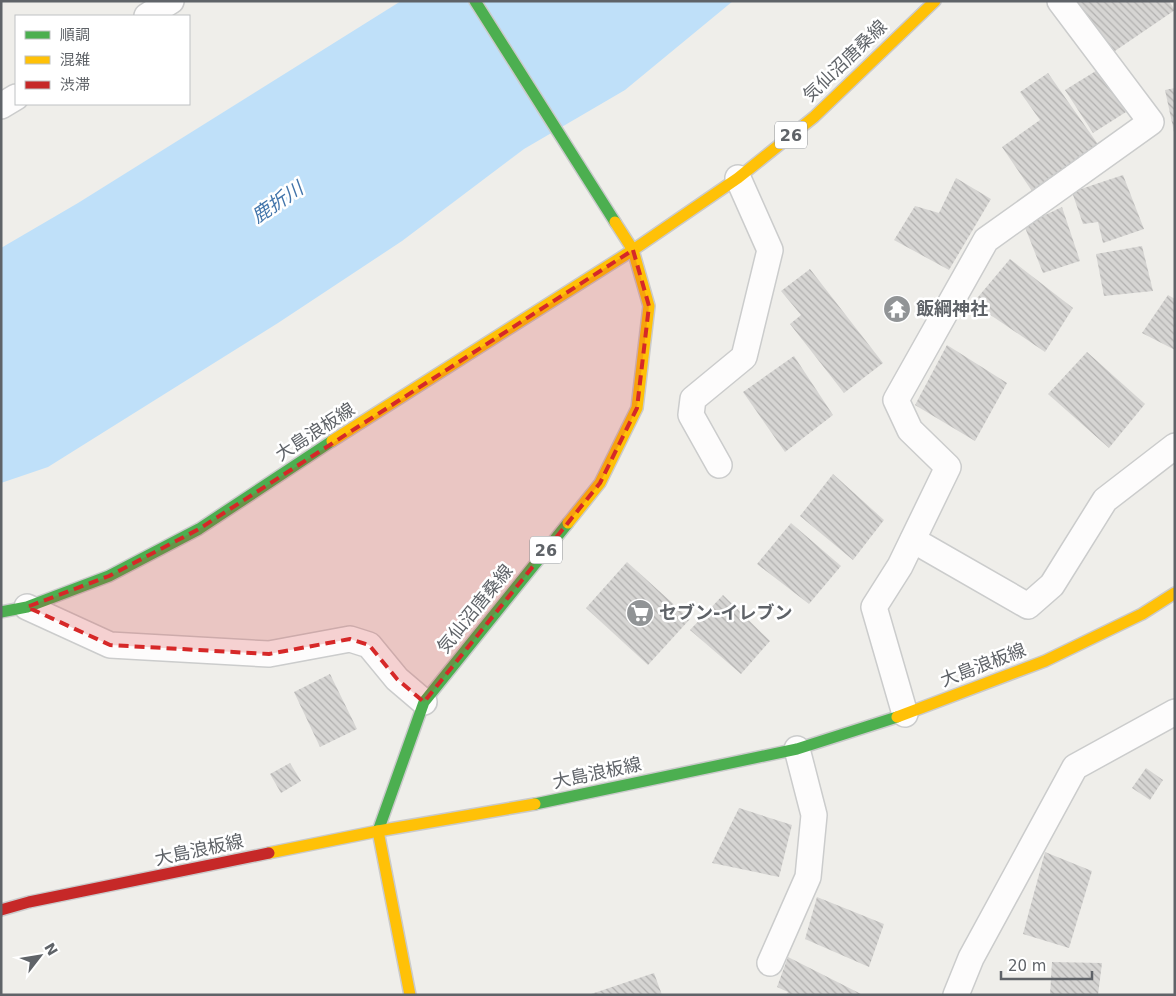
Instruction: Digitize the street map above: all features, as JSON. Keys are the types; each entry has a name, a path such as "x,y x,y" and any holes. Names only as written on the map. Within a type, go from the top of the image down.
{"main road":[{"name":"気仙沼唐桑線","path":"378,831 424,702 600,483 638,408 649,306 633,250 476,1"},
{"name":"気仙沼唐桑線","path":"633,250 738,178 814,117 935,1"},
{"name":"大島浪板線","path":"1,612 27,607 108,576 199,529 330,442 633,250"},
{"name":"大島浪板線","path":"1,910 29,902 378,831 504,810 797,749 905,714 1045,661 1142,614 1175,593"},
{"path":"378,831 410,995"}],"street":[{"path":"149,15 171,1"},
{"path":"905,714 874,607 900,566 948,467 910,430 896,400 986,240 1151,122 1060,1"},
{"path":"1,106 15,98"},
{"path":"719,466 691,415 693,398 744,357 770,250 738,178"},
{"path":"912,540 1028,606 1052,585 1105,500 1175,446"},
{"path":"27,607 110,645 269,654 350,638 369,645 397,679 424,702"},
{"path":"956,995 971,958 1075,767 1175,712"},
{"path":"770,963 808,877 814,815 797,749"}],"highlighted area":[{"path":"633,250 649,306 637,408 600,483 424,702 397,679 369,645 350,639 269,654 110,645 27,607 109,576 199,529"}],"water":[{"name":"鹿折川","path":"401,1 733,1 625,90 524,149 402,241 278,323 48,467 1,483 1,248 78,203"}],"building":[{"path":"1073,1 1169,1 1175,10 1112,53"},
{"path":"1099,69 1126,112 1093,133 1065,90"},
{"path":"1048,73 1102,150 1036,197 1002,147 1040,120 1020,92"},
{"path":"1175,88 1175,132 1174,132 1165,90"},
{"path":"1123,175 1144,229 1103,243 1098,222 1083,224 1072,192"},
{"path":"956,178 991,199 949,270 894,240 915,206 939,213"},
{"path":"1062,207 1080,261 1043,273 1024,225"},
{"path":"1142,246 1153,291 1104,296 1096,254"},
{"path":"1010,259 1073,308 1045,352 973,303"},
{"path":"810,269 883,363 844,393 790,324 801,315 781,291"},
{"path":"1168,295 1175,299 1175,350 1142,333"},
{"path":"947,345 1007,383 975,441 915,405"},
{"path":"1087,352 1145,404 1109,448 1048,394"},
{"path":"794,356 833,415 785,452 743,392"},
{"path":"833,474 884,520 853,560 800,516"},
{"path":"791,523 841,566 809,604 757,564"},
{"path":"627,562 690,619 648,665 586,608"},
{"path":"723,595 770,641 741,674 690,630"},
{"path":"330,674 357,729 320,747 294,692"},
{"path":"290,763 301,781 281,793 270,774"},
{"path":"1146,768 1163,780 1150,800 1132,788"},
{"path":"739,808 792,825 779,877 712,863"},
{"path":"1045,852 1092,871 1069,948 1023,934"},
{"path":"817,897 884,924 869,967 805,939"},
{"path":"788,957 863,995 786,995 788,992 777,987"},
{"path":"1052,962 1102,963 1098,995 1050,995"},
{"path":"654,973 662,995 591,995 591,994"}],"traffic: fast":[{"path":"475,1 615,222"},
{"path":"1,612 27,607 109,576 199,529 332,441"},
{"path":"378,831 424,702 568,523"},
{"path":"535,804 797,749 897,717"}],"traffic: slow":[{"path":"633,250 738,178 814,117 935,1"},
{"path":"568,523 600,483 637,408 649,306 633,250 615,222"},
{"path":"332,441 633,250"},
{"path":"897,717 1045,661 1142,614 1175,593"},
{"path":"269,853 378,831 535,804"},
{"path":"378,831 410,995"}],"traffic: jam":[{"path":"1,910 29,902 269,853"}],"place":[{"name":"飯綱神社","path":"897,309"},
{"name":"セブン-イレブン","path":"640,613"}]}
